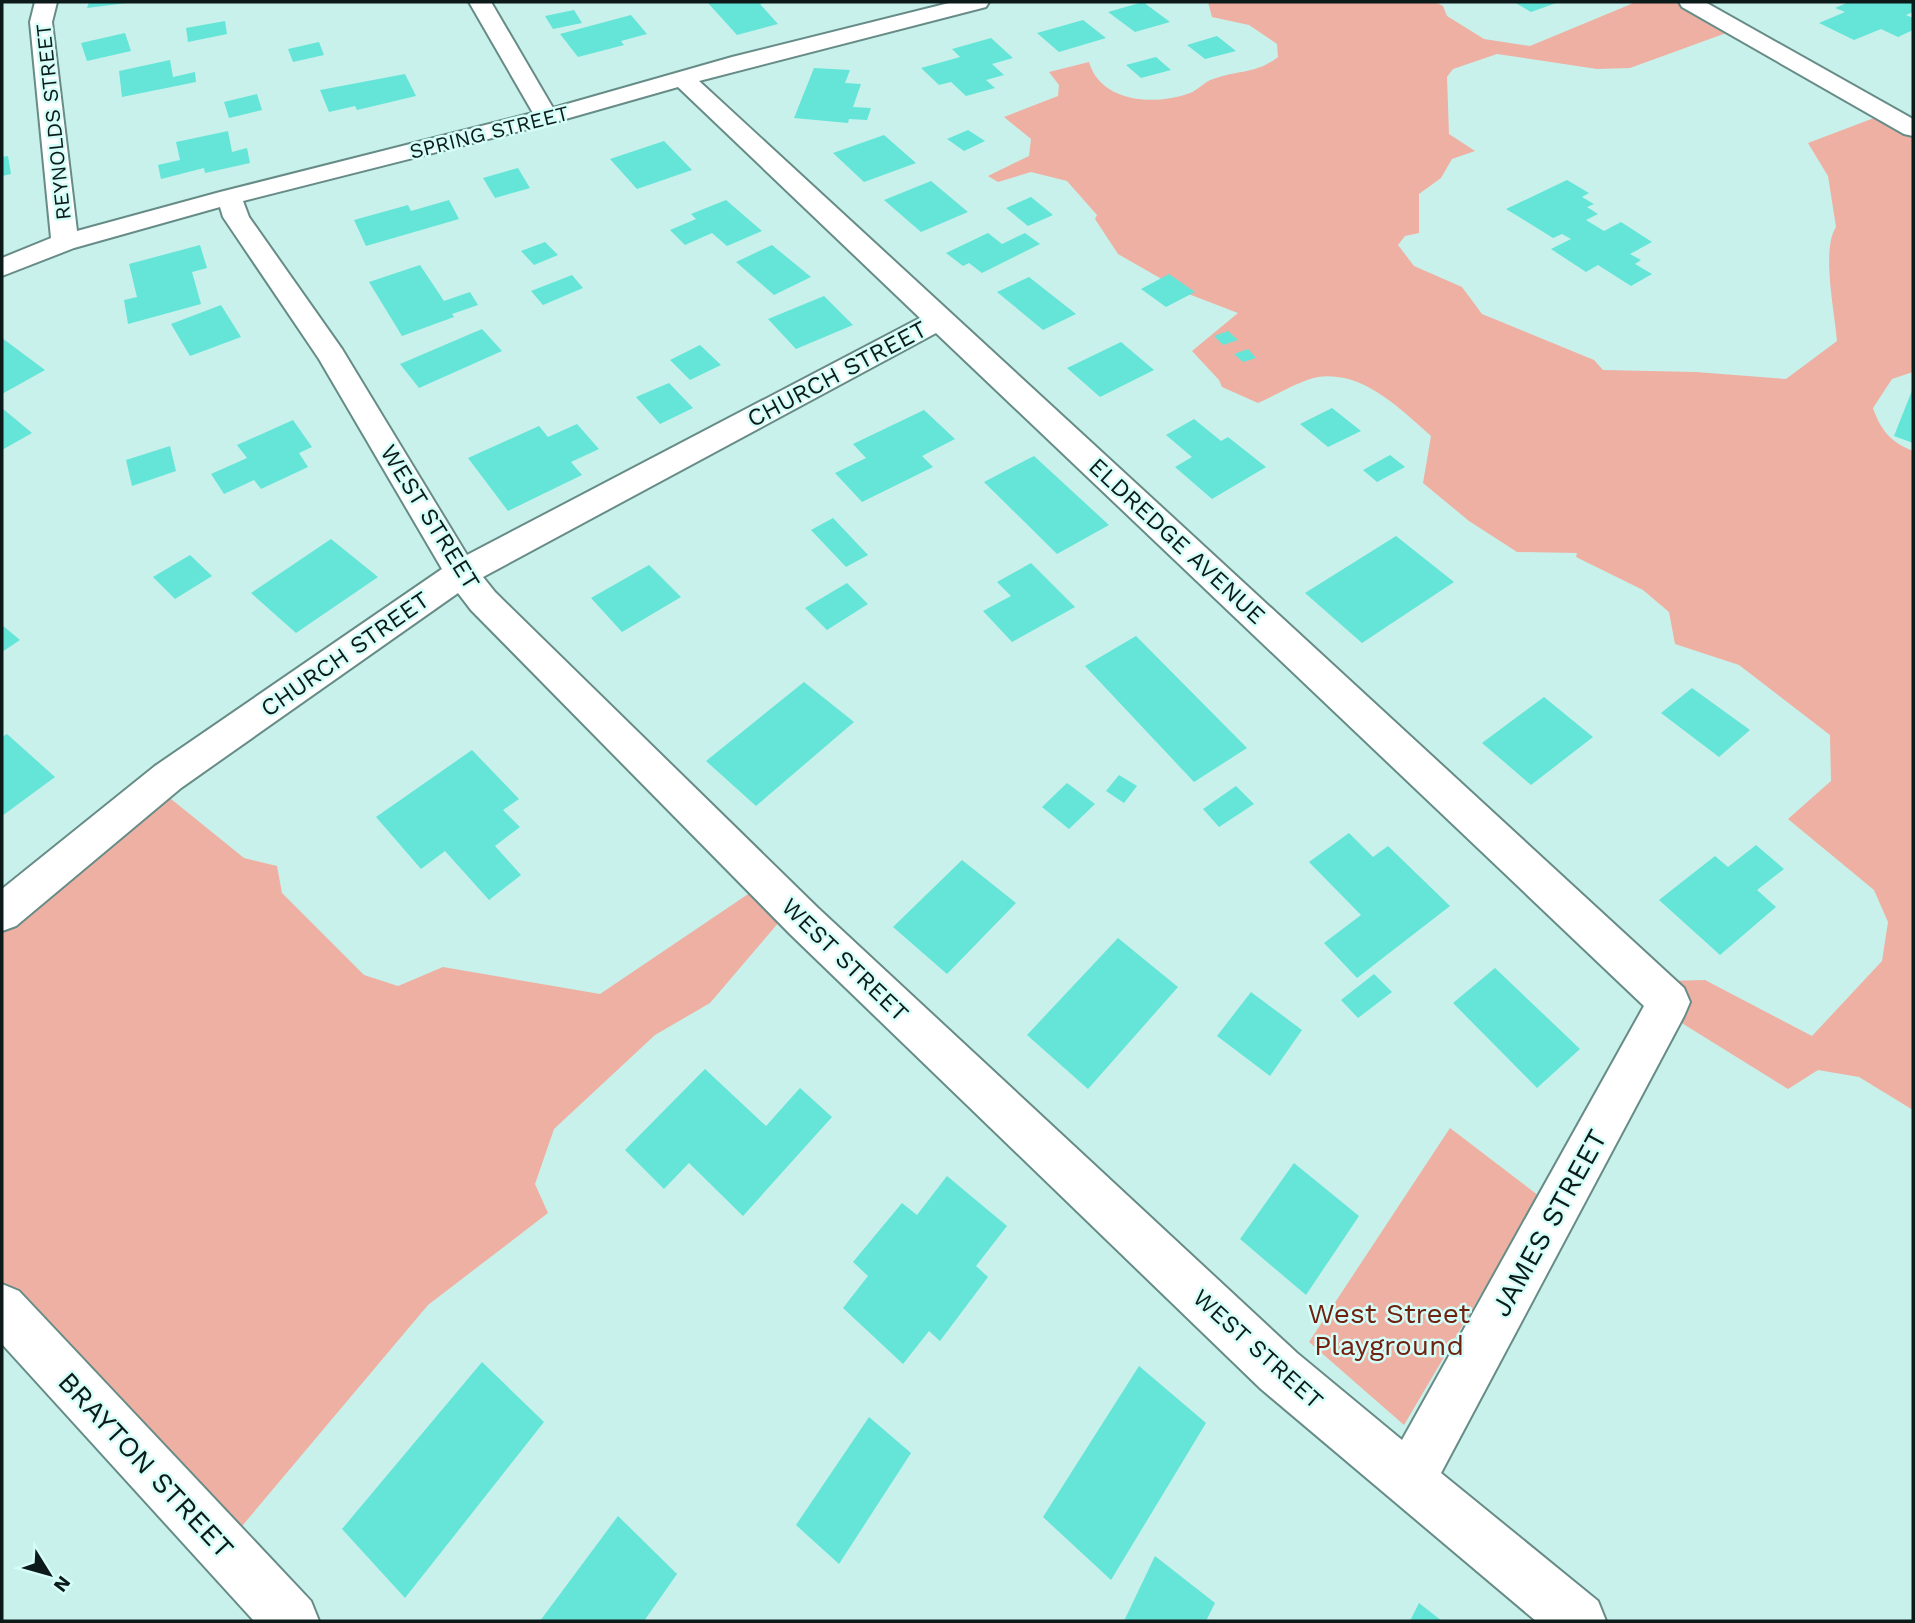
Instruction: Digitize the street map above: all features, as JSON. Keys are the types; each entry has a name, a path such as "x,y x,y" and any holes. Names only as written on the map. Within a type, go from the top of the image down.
{"street":[{"name":"REYNOLDS STREET","path":"46,2 41,22 65,242"},
{"path":"480,2 547,117"},
{"name":"SPRING STREET","path":"2,268 65,242 229,197 547,117 740,62 978,2"},
{"path":"1690,2 1913,129"},
{"name":"ELDREDGE AVENUE","path":"684,80 1669,1002"},
{"name":"WEST STREET","path":"229,197 236,217 332,356 461,573 483,601 804,921 1279,1371 1578,1621"},
{"name":"CHURCH STREET","path":"2,913 168,777 461,573 940,319"},
{"name":"JAMES STREET","path":"1409,1480 1669,1002"},
{"name":"BRAYTON STREET","path":"2,1308 290,1621"}],"green space":[{"path":"1208,2 1435,2 1443,6 1447,16 1484,39 1530,46 1636,2 1687,2 1732,27 1729,32 1630,68 1597,69 1497,54 1453,69 1447,77 1449,134 1475,151 1452,159 1441,178 1419,194 1419,233 1405,236 1398,245 1414,266 1462,287 1482,314 1594,360 1603,370 1696,372 1786,379 1837,341 1829,266 1832,237 1836,227 1828,176 1808,143 1882,115 1893,116 1913,127 1913,372 1892,379 1873,408 1888,435 1913,451 1913,1110 1859,1077 1818,1070 1788,1089 1672,1017 1664,981 1705,980 1812,1036 1882,961 1888,922 1874,890 1788,819 1831,781 1830,735 1739,665 1675,644 1669,612 1643,590 1576,557 1577,553 1517,552 1469,521 1423,483 1431,436 1380,394 1351,380 1335,377 1311,379 1258,403 1222,387 1219,380 1192,351 1238,313 1186,293 1118,254 1095,219 1097,215 1067,181 1031,172 998,182 988,176 1029,156 1031,139 1004,117 1058,96 1059,85 1049,72 1089,62 1095,76 1105,86 1131,98 1146,100 1190,93 1213,79 1254,69 1278,57 1277,44 1249,25 1212,17"},
{"path":"155,786 244,858 277,866 282,893 364,975 398,986 443,967 600,994 763,884 792,907 710,1003 655,1035 554,1129 535,1184 548,1213 428,1305 237,1532 218,1535 2,1301 2,905"},
{"name":"West Street Playground","path":"1450,1128 1539,1196 1404,1425 1309,1342"}],"building":[{"path":"89,2 127,2 127,3 87,8"},
{"path":"766,2 760,4 778,24 737,35 708,3"},
{"path":"1143,2 1170,22 1135,32 1108,12"},
{"path":"1514,2 1559,2 1531,12"},
{"path":"1849,2 1913,2 1913,12 1906,15 1913,18 1913,30 1898,37 1881,29 1854,40 1819,23 1845,12 1835,8"},
{"path":"574,10 582,23 553,29 545,16"},
{"path":"631,15 647,34 621,41 624,45 578,57 560,34"},
{"path":"1083,20 1106,38 1059,52 1037,33"},
{"path":"225,21 227,34 188,42 186,28"},
{"path":"125,33 131,51 87,61 81,43"},
{"path":"1217,36 1236,51 1205,59 1187,45"},
{"path":"991,38 1013,58 992,64 1004,75 986,80 995,88 966,96 951,82 939,85 921,68 960,57 952,49"},
{"path":"319,42 324,55 293,62 288,49"},
{"path":"1156,57 1171,70 1141,78 1126,65"},
{"path":"170,60 173,77 195,72 196,82 122,97 119,71"},
{"path":"814,68 850,70 845,83 861,84 853,107 871,108 867,120 849,119 848,123 794,118"},
{"path":"405,74 416,96 357,110 355,106 329,112 320,90"},
{"path":"257,94 262,110 229,118 224,102"},
{"path":"968,130 985,141 964,151 947,139"},
{"path":"228,131 232,152 247,148 250,163 205,173 204,168 161,179 158,165 180,160 176,142"},
{"path":"884,135 916,163 864,182 833,153"},
{"path":"664,141 692,170 637,189 610,159"},
{"path":"8,156 11,174 2,176 2,157"},
{"path":"518,168 530,188 495,198 483,178"},
{"path":"1567,180 1589,193 1582,197 1594,204 1587,207 1598,214 1586,220 1604,231 1621,222 1652,242 1630,254 1641,260 1635,264 1652,274 1631,286 1598,265 1586,272 1551,249 1571,239 1562,234 1553,238 1506,209"},
{"path":"931,181 968,212 921,232 884,200"},
{"path":"1031,197 1053,215 1028,226 1006,208"},
{"path":"449,200 459,219 366,246 354,220 408,205 411,211"},
{"path":"726,200 762,231 727,246 712,233 685,245 670,230 696,219 691,214"},
{"path":"988,233 1002,244 1025,233 1040,244 982,273 969,263 963,266 946,253"},
{"path":"545,242 558,255 534,265 521,251"},
{"path":"200,245 207,268 192,272 201,304 128,324 124,300 137,297 129,264"},
{"path":"772,245 811,277 774,295 736,262"},
{"path":"420,265 444,301 470,292 478,305 402,336 369,282"},
{"path":"1169,274 1195,292 1166,307 1141,289"},
{"path":"572,275 583,288 543,305 531,291"},
{"path":"1029,277 1076,314 1043,330 997,292"},
{"path":"824,296 853,325 796,349 768,319"},
{"path":"221,305 241,337 190,356 171,324"},
{"path":"482,329 502,351 419,388 400,364"},
{"path":"1228,331 1238,340 1223,345 1214,336"},
{"path":"2,338 45,370 2,394"},
{"path":"1121,342 1154,370 1100,397 1067,368"},
{"path":"700,345 721,365 690,380 670,360"},
{"path":"1248,349 1256,358 1243,362 1234,354"},
{"path":"669,383 693,408 660,424 636,397"},
{"path":"1913,388 1913,443 1894,436"},
{"path":"2,408 32,433 2,450"},
{"path":"1332,408 1361,431 1328,447 1300,424"},
{"path":"924,410 955,439 922,456 933,467 862,502 835,473 866,458 853,444"},
{"path":"1194,419 1221,441 1228,437 1266,467 1212,499 1175,467 1192,457 1166,435"},
{"path":"293,420 312,447 299,453 308,467 261,489 254,480 224,494 211,474 247,458 237,445"},
{"path":"577,424 599,449 571,462 582,475 508,511 468,458 539,426 548,437"},
{"path":"170,446 176,471 132,486 126,460"},
{"path":"1390,455 1405,467 1377,482 1363,470"},
{"path":"1034,456 1109,525 1057,554 984,482"},
{"path":"833,518 868,555 846,567 811,530"},
{"path":"1396,536 1454,582 1362,643 1305,593"},
{"path":"331,539 378,577 296,633 251,593"},
{"path":"190,555 212,576 175,599 153,577"},
{"path":"1031,563 1075,607 1012,642 983,611 1011,596 997,582"},
{"path":"649,565 681,597 622,632 591,598"},
{"path":"847,583 868,604 827,630 805,608"},
{"path":"2,625 20,640 2,652"},
{"path":"1136,636 1247,748 1194,782 1085,666"},
{"path":"804,682 854,722 756,806 706,761"},
{"path":"1692,688 1750,730 1719,757 1661,713"},
{"path":"1544,697 1593,737 1531,785 1482,743"},
{"path":"7,734 55,777 2,816 2,737"},
{"path":"472,750 519,799 503,810 520,827 495,846 521,875 489,900 445,851 421,869 376,817"},
{"path":"1119,775 1137,786 1124,803 1106,791"},
{"path":"1067,783 1095,804 1069,829 1042,807"},
{"path":"1236,786 1254,804 1219,827 1203,809"},
{"path":"1349,833 1373,857 1388,846 1450,906 1357,978 1324,943 1361,915 1309,862"},
{"path":"1756,845 1784,869 1757,890 1776,907 1720,955 1659,900 1715,856 1728,867"},
{"path":"962,860 1016,903 947,974 893,927"},
{"path":"1118,938 1178,987 1088,1089 1027,1035"},
{"path":"1495,968 1580,1049 1537,1088 1453,1003"},
{"path":"1374,974 1392,992 1358,1018 1341,1000"},
{"path":"1251,992 1302,1030 1270,1076 1217,1036"},
{"path":"705,1069 766,1126 800,1088 832,1117 743,1216 689,1163 664,1189 625,1150"},
{"path":"1294,1163 1359,1216 1306,1295 1240,1239"},
{"path":"947,1176 1007,1226 976,1266 988,1277 940,1341 929,1331 903,1364 843,1308 868,1276 853,1262 902,1203 917,1215"},
{"path":"482,1362 544,1422 405,1598 342,1529"},
{"path":"1139,1366 1206,1423 1111,1580 1043,1517"},
{"path":"869,1417 911,1453 839,1564 796,1525"},
{"path":"618,1516 677,1574 644,1621 540,1621"},
{"path":"1155,1556 1215,1603 1206,1621 1124,1621"},
{"path":"1419,1603 1442,1621 1410,1621"}]}
